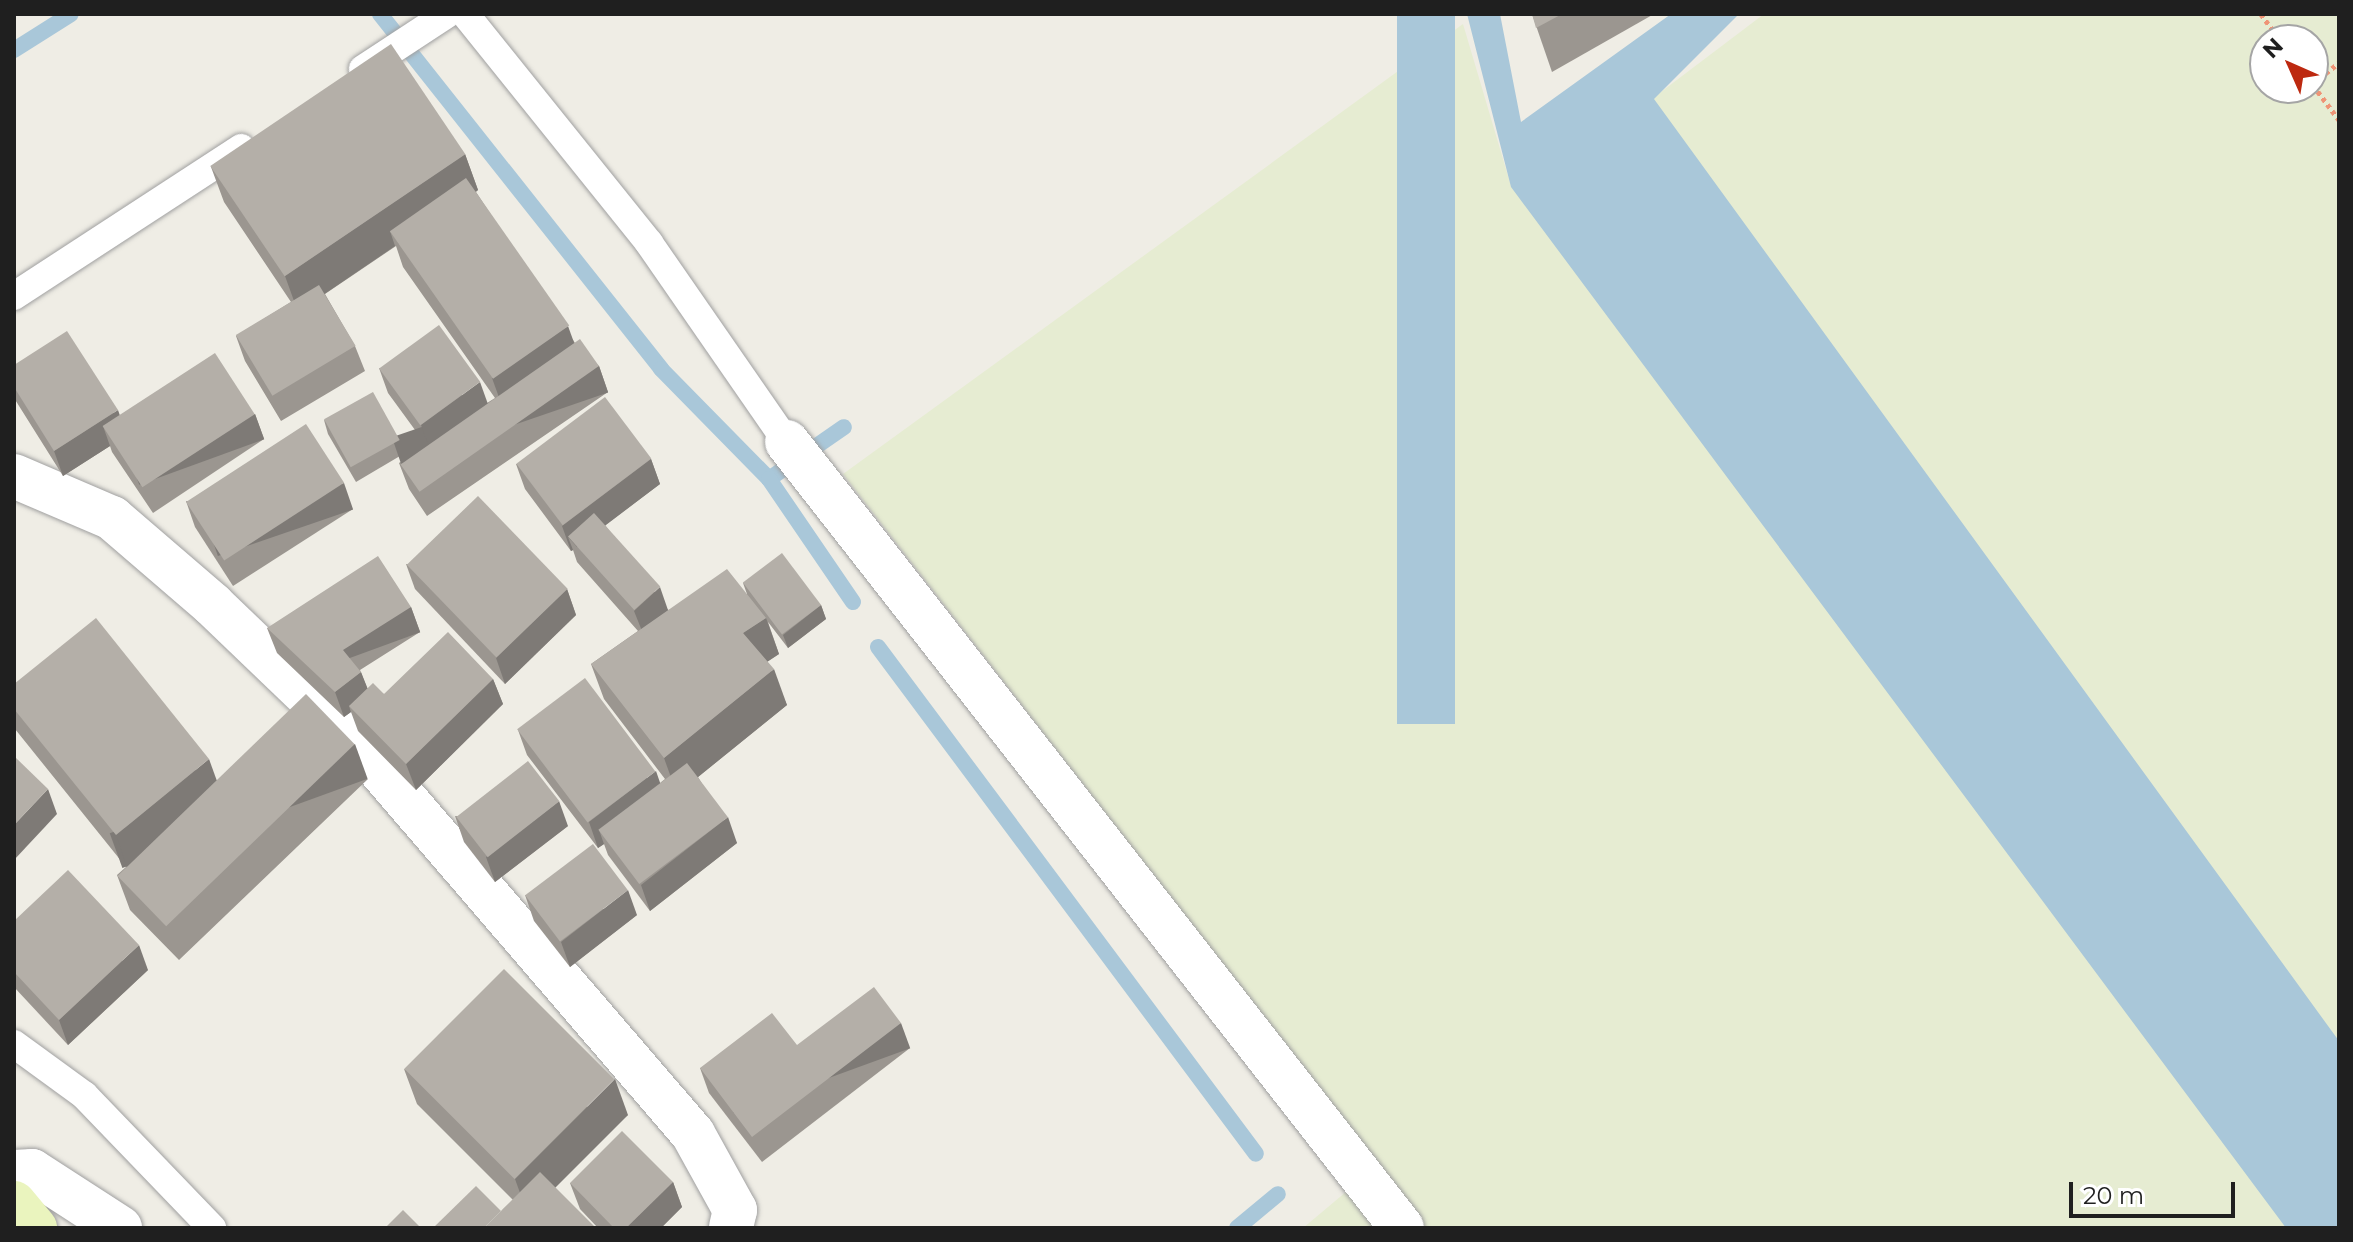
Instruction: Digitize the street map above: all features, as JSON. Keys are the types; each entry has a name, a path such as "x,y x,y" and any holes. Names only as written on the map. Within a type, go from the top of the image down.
{"main road":[{"path":"14,1203 35,1228"}],"street":[{"path":"787,442 1402,1228"},
{"path":"14,476 112,518 213,605 356,742 693,1134 735,1210 731,1228"},
{"path":"14,1172 32,1171 120,1228"}],"lane":[{"path":"342,82 447,14"},
{"path":"465,14 649,243 787,442"},
{"path":"14,296 263,134"},
{"path":"14,1044 84,1095 212,1228"}],"green space":[{"path":"1764,14 2339,14 2339,1228 1303,1228 1378,1165 843,474 1463,24 1511,186 1653,98"}],"water":[{"path":"1397,14 1455,14 1455,724 1397,724"},
{"path":"1467,14 1500,14 1521,122 1671,14 1739,14 1654,99 2339,1041 2339,1228 2286,1228 1511,187"}],"building":[{"path":"1532,14 1562,14 1536,28"},
{"path":"391,44 465,154 285,276 210,166"},
{"path":"466,178 569,325 493,379 390,231"},
{"path":"319,285 356,346 272,396 236,335"},
{"path":"439,325 480,382 420,425 379,368"},
{"path":"67,331 118,410 54,451 14,387 14,365"},
{"path":"580,339 599,366 420,492 401,465"},
{"path":"215,353 255,414 142,487 103,426"},
{"path":"373,392 400,440 351,467 324,419"},
{"path":"605,397 651,458 563,525 516,464"},
{"path":"306,424 344,483 224,561 186,502"},
{"path":"478,496 568,589 496,658 407,565"},
{"path":"594,513 660,587 634,610 568,536"},
{"path":"782,553 821,605 782,634 743,582"},
{"path":"378,556 411,607 343,650 361,672 335,692 267,628"},
{"path":"727,569 766,618 743,633 774,669 664,758 591,664"},
{"path":"96,618 209,759 116,835 14,709 14,684"},
{"path":"448,632 493,679 406,764 349,706 373,683 384,694"},
{"path":"585,678 655,771 588,823 517,729"},
{"path":"306,694 355,744 166,926 118,876"},
{"path":"14,756 48,789 14,825"},
{"path":"528,761 559,801 488,857 456,817"},
{"path":"687,763 728,817 639,884 598,830"},
{"path":"593,844 628,890 560,941 525,895"},
{"path":"68,870 139,945 59,1020 14,972 14,921"},
{"path":"504,969 614,1079 515,1179 404,1069"},
{"path":"874,987 901,1023 752,1137 700,1068 772,1013 797,1045"},
{"path":"622,1131 673,1182 626,1228 614,1228 570,1183"},
{"path":"540,1172 596,1228 484,1228"},
{"path":"476,1186 501,1211 484,1228 433,1228"},
{"path":"403,1210 421,1228 385,1228"}],"waterway":[{"path":"14,50 71,14"},
{"path":"380,14 661,369 769,479 844,427"},
{"path":"769,479 853,602"},
{"path":"878,647 1256,1154"},
{"path":"1237,1228 1278,1194"}]}
